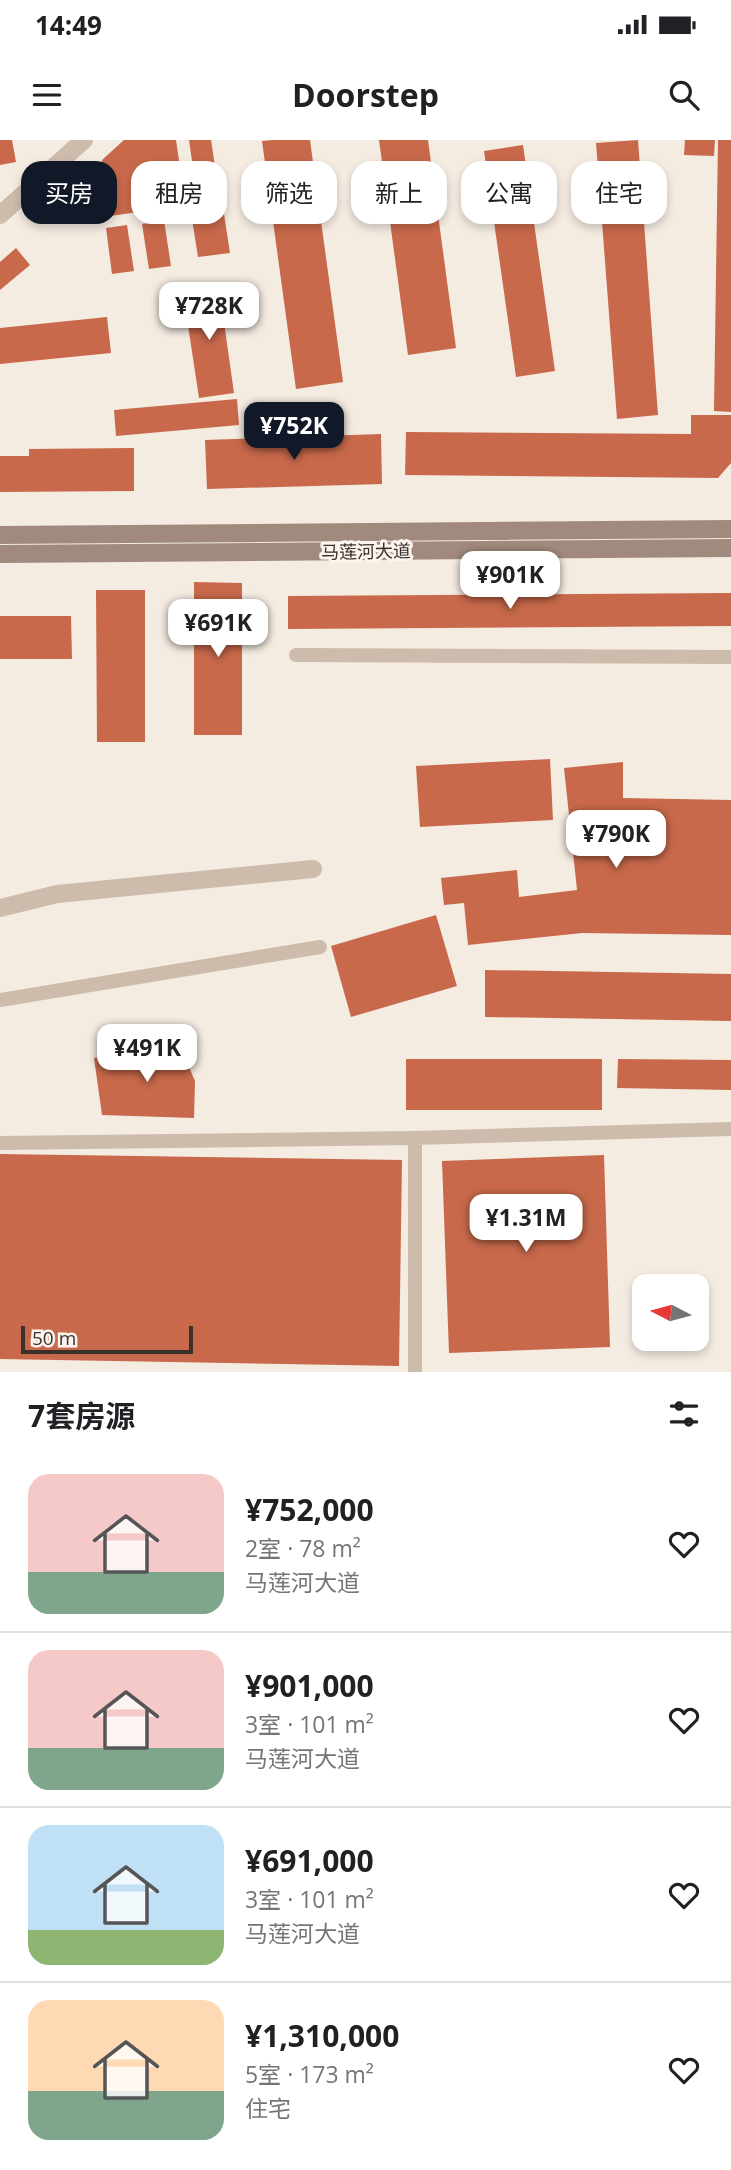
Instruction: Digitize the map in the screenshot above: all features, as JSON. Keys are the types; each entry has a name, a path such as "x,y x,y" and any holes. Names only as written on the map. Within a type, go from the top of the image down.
{"street":[{"path":"0,215 84,140"},
{"name":"马莲河大道","path":"0,535 731,529"},
{"name":"马莲河大道","path":"0,554 731,548"},
{"path":"0,908 57,894 313,869"}],"lane":[{"path":"296,655 731,657"},
{"path":"0,1000 320,947"},
{"path":"0,1143 415,1138 731,1129"},
{"path":"415,1138 415,1372"}],"building":[{"path":"0,140 12,140 16,162 0,165"},
{"path":"124,140 176,140 179,161 131,161 131,213 117,215 117,161 102,160"},
{"path":"189,140 211,140 214,161 192,161"},
{"path":"310,140 313,161 265,161 262,141"},
{"path":"379,140 428,140 431,161 382,161"},
{"path":"638,140 640,161 597,161 596,143"},
{"path":"685,140 715,140 714,156 684,155"},
{"path":"718,140 731,140 731,412 714,411"},
{"path":"523,145 525,161 485,161 484,151"},
{"path":"142,224 165,224 171,266 149,269"},
{"path":"193,224 226,224 230,253 198,257"},
{"path":"273,224 321,224 343,382 296,389"},
{"path":"390,224 439,224 456,348 408,355"},
{"path":"494,224 534,224 555,371 516,377"},
{"path":"602,224 644,224 658,415 617,419"},
{"path":"127,225 134,271 112,274 106,228"},
{"path":"16,248 30,265 0,290 0,262"},
{"path":"219,287 234,393 199,398 183,292"},
{"path":"107,317 111,353 0,364 0,328"},
{"path":"237,399 239,425 116,436 114,410"},
{"path":"691,415 731,415 731,463 718,478 405,475 406,432 691,434"},
{"path":"381,434 382,484 207,489 205,440"},
{"path":"134,448 134,491 0,492 0,456 29,456 29,449"},
{"path":"194,582 242,583 242,735 194,735"},
{"path":"96,590 145,590 145,742 97,742"},
{"path":"731,593 731,626 288,629 288,596"},
{"path":"0,616 71,616 72,659 0,659"},
{"path":"550,759 553,820 420,827 416,766"},
{"path":"623,762 623,798 731,800 731,935 582,933 468,945 464,903 444,905 441,878 517,870 519,897 577,890 564,768"},
{"path":"436,915 457,986 351,1017 331,946"},
{"path":"485,970 731,974 731,1021 485,1017"},
{"path":"179,1044 195,1081 194,1118 102,1115 94,1058"},
{"path":"406,1059 602,1059 602,1110 406,1110"},
{"path":"618,1059 731,1060 731,1090 617,1088"},
{"path":"0,1154 402,1160 399,1366 0,1359"},
{"path":"604,1155 610,1347 449,1353 442,1161"}]}
